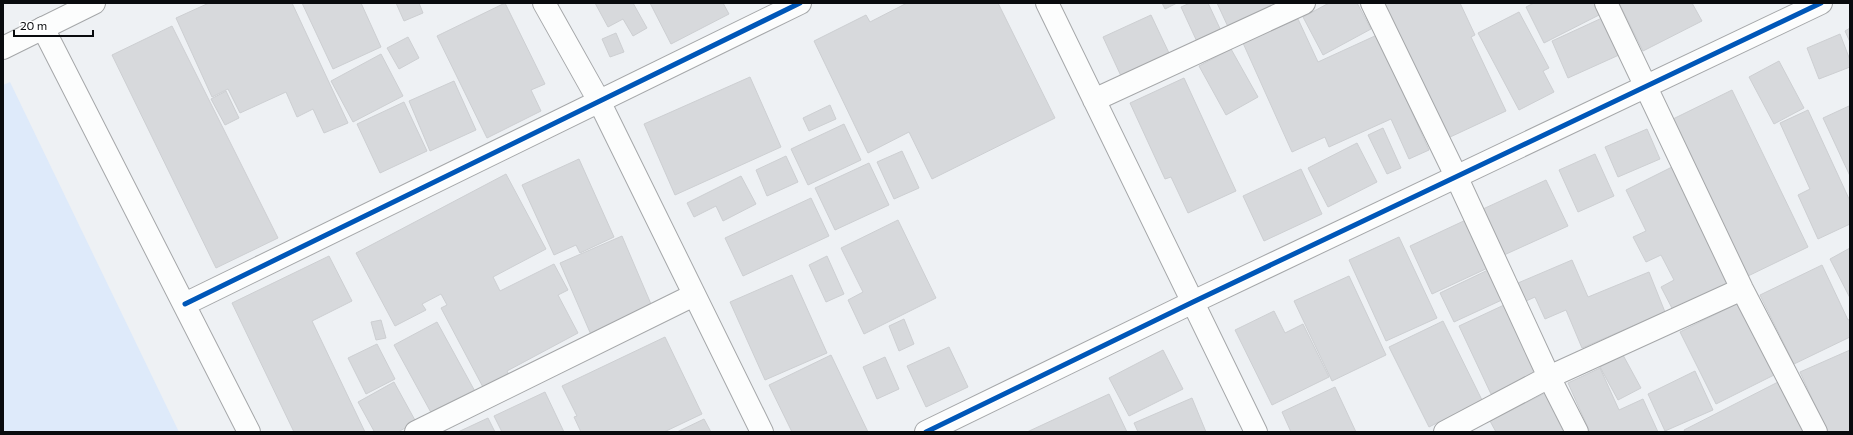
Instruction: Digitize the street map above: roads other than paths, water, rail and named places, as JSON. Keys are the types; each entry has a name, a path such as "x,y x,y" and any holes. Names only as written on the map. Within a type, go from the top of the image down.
{"street":[{"path":"3,48 94,3"},
{"path":"544,3 599,101 762,432"},
{"path":"185,304 800,3"},
{"path":"1047,3 1256,432"},
{"path":"1094,100 1304,3"},
{"path":"1372,3 1456,176 1549,377 1577,432"},
{"path":"1606,3 1742,289 1816,432"},
{"path":"926,432 1193,302 1821,3"},
{"path":"43,28 249,432"},
{"path":"1444,432 1549,377 1742,289"},
{"path":"416,432 694,294"}]}
